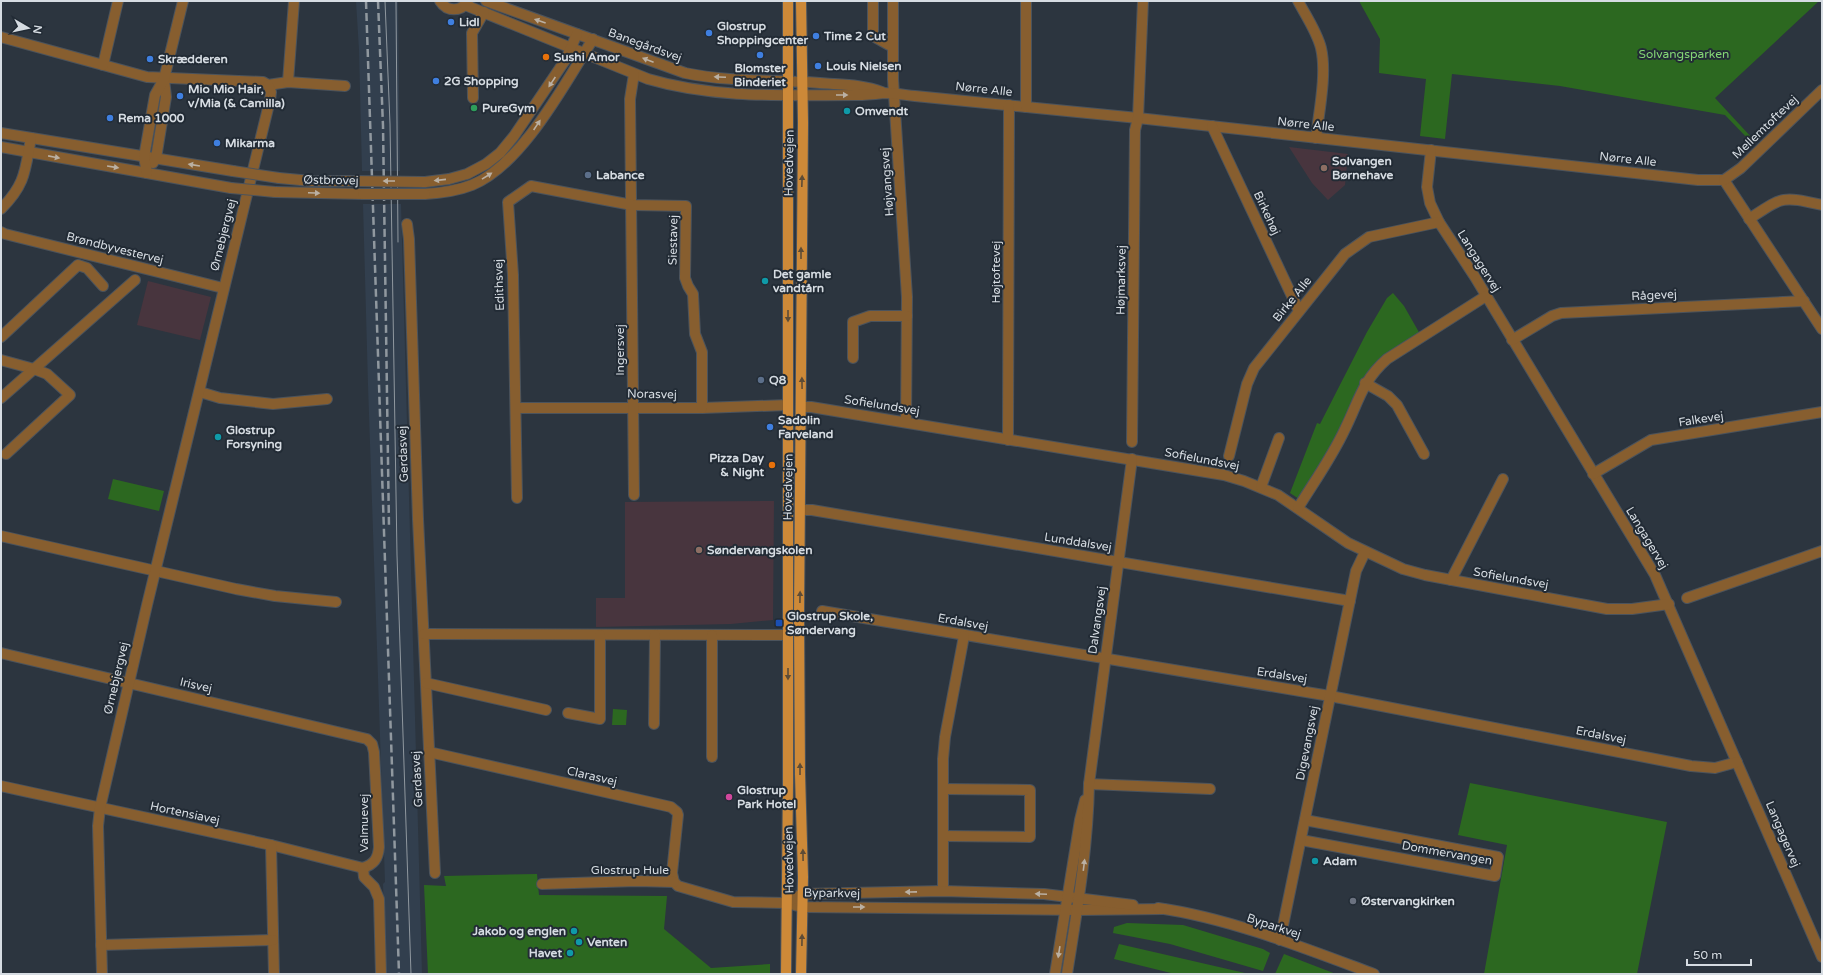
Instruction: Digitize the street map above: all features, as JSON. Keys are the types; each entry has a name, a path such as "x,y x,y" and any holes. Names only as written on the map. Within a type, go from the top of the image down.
{"main road":[{"name":"Hovedvejen","path":"786,974 788,807 788,1"},
{"name":"Hovedvejen","path":"801,1 803,81 801,278 801,974"},
{"path":"788,405 795,413 796,454 801,496"}],"street":[{"path":"103,65 118,1"},
{"path":"147,173 144,157 156,95 164,79 183,1"},
{"path":"288,82 294,1"},
{"path":"440,1 452,10 459,9 466,3 484,12 634,74 676,86 705,91 787,95"},
{"name":"Banegårdsvej","path":"486,1 685,73 706,77 803,81"},
{"path":"873,1 873,36 889,46 894,46"},
{"name":"Højvangsvej","path":"894,1 894,46 889,94 907,316 906,422"},
{"path":"1026,1 1026,106"},
{"name":"Højmarksvej","path":"1132,442 1135,130 1138,118 1143,1"},
{"path":"1298,1 1317,36 1321,49 1322,69 1316,138"},
{"path":"473,98 472,33 484,12"},
{"name":"Østbrovej","path":"1,133 279,178 310,181 425,182 449,179 467,174 486,164 500,153 514,136 550,85 571,48 577,34"},
{"path":"1,37 147,77 164,79 263,82 268,86 288,82 345,86"},
{"name":"Østbrovej","path":"1,147 231,188 276,192 352,194 425,194 451,191 473,185 491,174 510,159 534,129 593,39"},
{"path":"632,205 630,90 634,74"},
{"path":"147,173 156,158 166,97 164,79"},
{"name":"Nørre Alle","path":"803,81 864,87 889,94"},
{"name":"Ørnebjergvej","path":"102,974 100,945 98,826 100,808 128,683 270,100 271,92 268,86"},
{"name":"Mellemtoftevej","path":"1724,180 1740,168 1822,90"},
{"name":"Nørre Alle","path":"787,95 889,94 1026,106 1698,180 1724,180"},
{"name":"Højtoftevej","path":"1008,440 1009,105"},
{"name":"Birkehøj","path":"1212,126 1299,310"},
{"path":"1,209 14,196 21,185 31,138"},
{"name":"Langagervej","path":"1431,150 1427,187 1430,203 1439,222 1486,296 1593,474 1642,551 1669,604 1822,957"},
{"path":"1724,180 1822,329"},
{"name":"Edithsvej","path":"517,498 513,275 508,202 531,186 632,205"},
{"path":"1749,219 1782,198 1789,198 1822,206"},
{"name":"Ingersvej","path":"632,205 634,495"},
{"name":"Siestavej","path":"632,205 686,206 686,278 688,286 693,294 696,338 702,352 702,408"},
{"name":"Birke Alle","path":"1229,456 1247,384 1254,368 1345,254 1369,237 1439,222"},
{"name":"Gerdasvej","path":"407,224 409,239 435,874"},
{"name":"Brøndbyvestervej","path":"1,232 223,288"},
{"path":"1,337 78,265 88,268 103,286"},
{"path":"1,398 134,280"},
{"path":"1298,508 1345,430 1365,383 1376,369 1387,359 1486,296"},
{"name":"Rågevej","path":"1512,340 1552,316 1562,313 1804,301"},
{"path":"853,358 852,322 870,316 907,316"},
{"path":"1,360 47,374 70,395 6,454"},
{"path":"1365,383 1388,396 1397,405 1424,454"},
{"path":"200,392 220,398 273,404 328,399"},
{"name":"Norasvej","path":"516,408 633,406 702,408 788,405"},
{"name":"Sofielundsvej","path":"802,407 811,407 906,422 1224,475 1261,487 1298,508 1348,543 1414,572 1607,609 1632,609 1669,604"},
{"name":"Falkevej","path":"1593,474 1651,440 1822,412"},
{"path":"1261,487 1279,438"},
{"name":"Dalvangsvej","path":"1068,974 1080,897 1088,825 1089,784 1104,659 1132,459"},
{"path":"1451,580 1503,479"},
{"name":"Lunddalsvej","path":"801,510 812,510 1350,601"},
{"path":"1,536 236,589 275,596 336,602"},
{"path":"1687,598 1822,551"},
{"name":"Digevangsvej","path":"1280,940 1357,567 1366,552"},
{"name":"Erdalsvej","path":"822,611 964,636 1330,696 1691,766 1715,768 1738,762"},
{"path":"424,634 788,635"},
{"path":"568,713 600,719 600,635"},
{"path":"654,724 655,635"},
{"path":"712,635 712,757"},
{"path":"943,891 943,789 945,736 964,636"},
{"name":"Irisvej","path":"1,653 364,738 372,744 375,755"},
{"path":"426,683 546,710"},
{"name":"Clarasvej","path":"429,752 671,807 677,812 678,815 672,873 674,882"},
{"name":"Valmuevej","path":"375,755 378,855 371,865 363,868 364,877 374,888 379,899 381,974"},
{"path":"1089,784 1210,789"},
{"name":"Dalvangsvej","path":"1056,974 1080,820 1089,784"},
{"name":"Hortensiavej","path":"1,786 271,845 363,868"},
{"path":"943,789 1030,790 1030,837 943,836"},
{"name":"Dommervangen","path":"1301,840 1495,876 1498,857 1305,820"},
{"path":"271,845 274,974"},
{"name":"Glostrup Hule","path":"542,884 636,881 674,882 681,889 733,902 786,903"},
{"name":"Byparkvej","path":"786,903 802,894 943,891 1080,897 1164,909 1206,918 1280,940 1374,974"},
{"name":"Byparkvej","path":"786,903 802,907 922,907 1065,910 1164,909"},
{"path":"100,945 274,940"}],"shaded area":[{"path":"356,1 398,1 400,171 362,171 359,50"},
{"name":"Solvangen Børnehave","path":"1289,147 1348,154 1345,185 1328,200 1312,183"},
{"path":"363,204 401,204 422,974 386,974 383,884 385,882"},
{"path":"148,281 211,297 200,340 137,325"},
{"name":"Søndervangskolen","path":"774,501 773,620 731,624 596,627 596,598 625,598 625,502"}],"green space":[{"name":"Solvangsparken","path":"1359,1 1819,1 1715,98 1753,139 1751,142 1725,115 1560,86 1452,74 1445,139 1420,136 1426,79 1379,73 1380,39"},
{"path":"1393,293 1404,306 1420,334 1384,357 1343,428 1299,499 1290,493 1317,423 1320,424 1367,332 1387,298"},
{"path":"113,479 164,491 159,511 108,499"},
{"path":"613,709 627,710 626,725 612,725"},
{"path":"1470,783 1667,822 1637,974 1484,974 1507,845 1458,835"},
{"path":"537,874 539,895 667,896 664,929 711,968 770,964 770,974 428,974 424,885 446,886 444,876"},
{"path":"1127,923 1183,925 1263,949 1270,953 1263,971 1170,944 1113,933 1114,927"},
{"path":"1119,944 1247,974 1175,974 1114,959"},
{"path":"1284,954 1336,974 1275,974"}],"tram line":[{"path":"385,1 390,124 397,555 411,974"},
{"path":"396,1 398,242"}],"railway":[{"path":"366,1 399,974"},
{"path":"378,1 383,126 389,528"}],"place":[{"name":"Lidl","path":"451,22"},
{"name":"Glostrup Shoppingcenter","path":"709,33"},
{"name":"Time 2 Cut","path":"816,36"},
{"name":"Blomster Binderiet","path":"760,55"},
{"name":"Sushi Amor","path":"546,57"},
{"name":"Skrædderen","path":"150,59"},
{"name":"Louis Nielsen","path":"818,66"},
{"name":"2G Shopping","path":"436,81"},
{"name":"Mio Mio Hair, v/Mia (& Camilla)","path":"180,96"},
{"name":"PureGym","path":"474,108"},
{"name":"Omvendt","path":"847,111"},
{"name":"Rema 1000","path":"110,118"},
{"name":"Mikarma","path":"217,143"},
{"name":"Solvangen Børnehave","path":"1324,168"},
{"name":"Labance","path":"588,175"},
{"name":"Det gamle vandtårn","path":"765,281"},
{"name":"Q8","path":"761,380"},
{"name":"Sadolin Farveland","path":"770,427"},
{"name":"Glostrup Forsyning","path":"218,437"},
{"name":"Pizza Day & Night","path":"772,465"},
{"name":"Søndervangskolen","path":"699,550"},
{"name":"Glostrup Skole, Søndervang","path":"779,623"},
{"name":"Glostrup Park Hotel","path":"729,797"},
{"name":"Adam","path":"1315,861"},
{"name":"Østervangkirken","path":"1353,901"},
{"name":"Jakob og englen","path":"574,931"},
{"name":"Venten","path":"579,942"},
{"name":"Havet","path":"570,953"}]}
